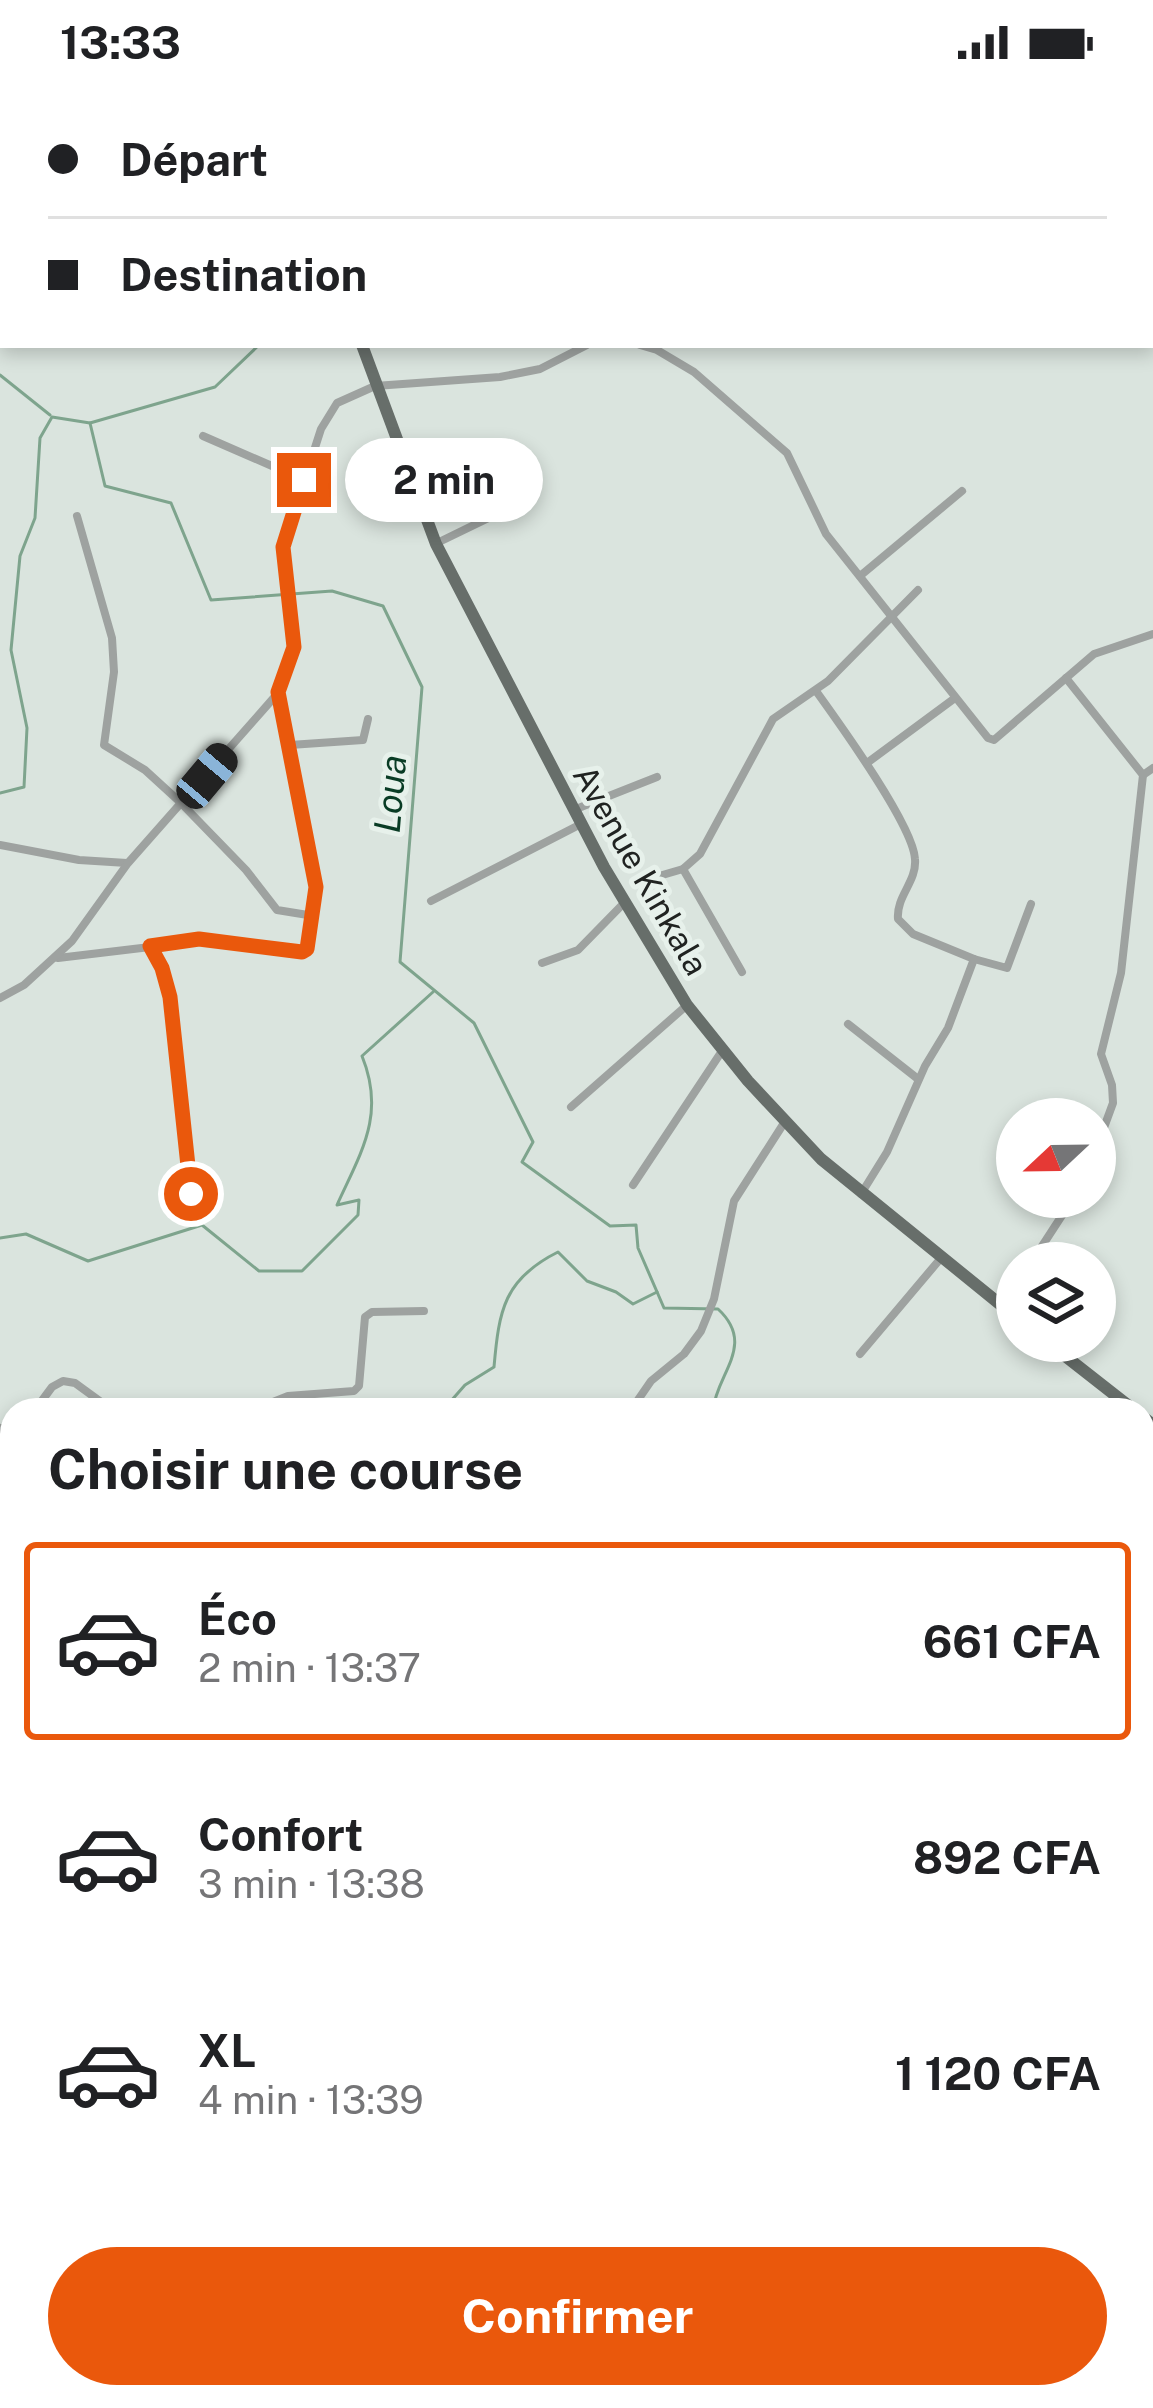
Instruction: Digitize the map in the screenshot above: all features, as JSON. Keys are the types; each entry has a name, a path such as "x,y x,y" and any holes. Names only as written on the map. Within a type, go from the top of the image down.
{"main road":[{"name":"Avenue Kinkala","path":"363,348 436,544 624,903 687,1005 784,1123 861,1195 996,1301"},
{"path":"1073,1362 1119,1398"}],"street":[{"path":"0,998 56,958 128,863 278,692 294,647 283,547 329,414 338,404 375,386 520,373 540,369 581,348"},
{"path":"650,348 694,372 787,453 826,534 955,698 994,740 1104,648 1153,634"},
{"path":"203,436 304,480"},
{"path":"436,544 515,505 529,487"},
{"path":"860,576 962,490"},
{"path":"77,516 112,638 114,672 104,745 145,770 180,802 246,870 266,902 277,910 314,916"},
{"path":"634,883 683,869 707,844 773,719 816,691 918,590"},
{"path":"1066,678 1143,775 1121,973 1101,1054 1112,1098"},
{"path":"816,691 867,764 913,847 916,862 897,904 898,920 913,934 1006,968 1031,904"},
{"path":"56,958 199,939 307,949 316,887 278,692"},
{"path":"867,764 955,698"},
{"path":"290,746 363,740 368,719"},
{"path":"1143,775 1153,768"},
{"path":"574,810 657,777"},
{"path":"431,901 581,824"},
{"path":"0,845 79,860 128,863"},
{"path":"683,869 742,972"},
{"path":"542,963 578,950 624,903"},
{"path":"150,946 170,997 191,1194"},
{"path":"861,1195 948,1028 974,959"},
{"path":"571,1107 687,1005"},
{"path":"848,1024 919,1079"},
{"path":"633,1185 722,1051"},
{"path":"639,1398 651,1381 684,1354 709,1314 734,1201 784,1123"},
{"path":"860,1354 941,1258"},
{"path":"283,1398 357,1389 365,1317 372,1312 424,1311"},
{"path":"43,1398 52,1387 69,1381 94,1398"}],"waterway":[{"name":"Loua","path":"256,348 215,387 90,423 105,486 171,503 211,600 332,591 383,606 422,687 400,962 474,1023 533,1142 522,1162 610,1226 636,1225 638,1248 664,1308 718,1309 729,1322 734,1347 716,1398"},
{"path":"0,375 50,415"},
{"path":"0,793 24,787 27,728 11,650 20,556 35,518 40,438 52,417 90,423"},
{"path":"0,1238 26,1234 88,1261 202,1225 259,1271 302,1271 358,1215 359,1200 337,1205 362,1150 371,1115 369,1077 362,1056 433,992"},
{"path":"454,1398 494,1367 502,1313 515,1285 558,1252 587,1281 633,1304 657,1292"}],"route":[{"path":"191,1194 170,997 150,946 199,939 307,949 316,887 278,692 294,647 283,547 304,480"}]}
